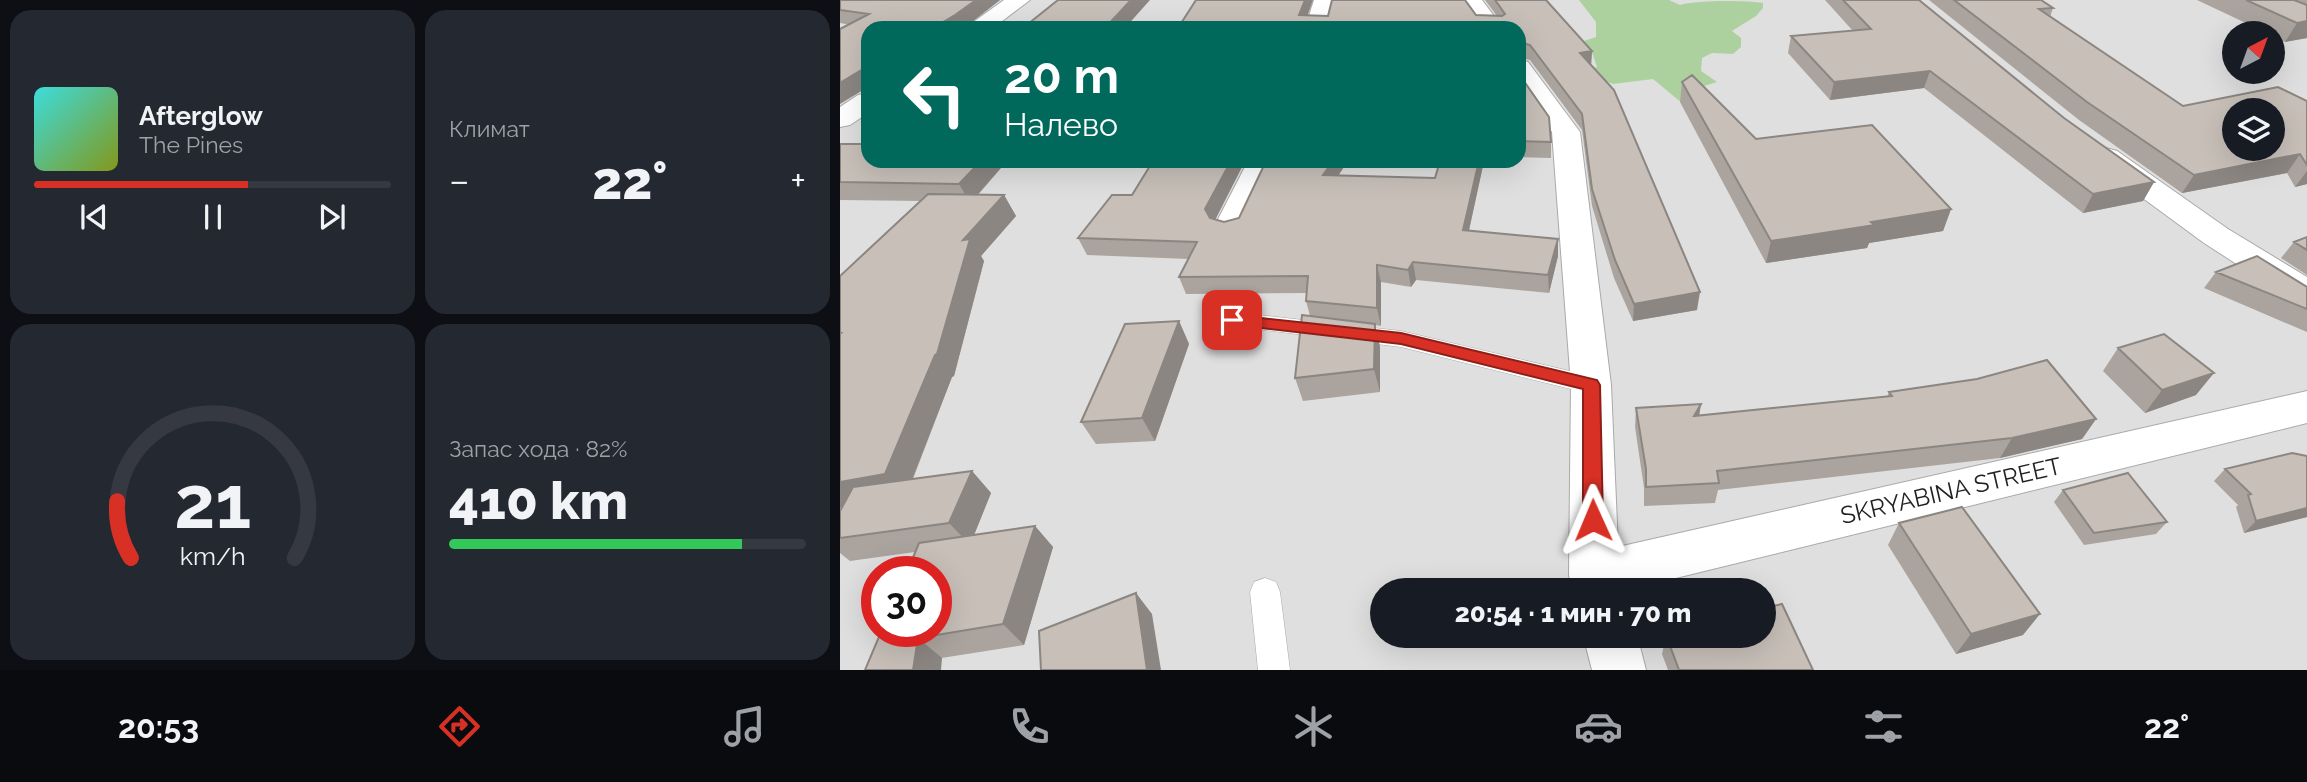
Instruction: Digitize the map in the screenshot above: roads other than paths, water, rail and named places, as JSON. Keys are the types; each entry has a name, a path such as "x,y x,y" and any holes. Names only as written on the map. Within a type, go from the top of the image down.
{"street":[{"path":"988,21 1019,0"},
{"path":"1319,21 1324,2 1389,0"},
{"path":"1471,0 1486,21"},
{"path":"1526,77 1566,132 1591,385 1596,578"},
{"path":"840,119 861,106"},
{"path":"2088,144 2216,236 2307,293"},
{"path":"1231,227 1260,168"},
{"name":"SKRYABINA STREET","path":"1612,578 2307,407"},
{"path":"1613,648 1619,670"}],"lane":[{"path":"1232,320 1401,339 1591,385"},
{"path":"1265,592 1274,670"}]}
